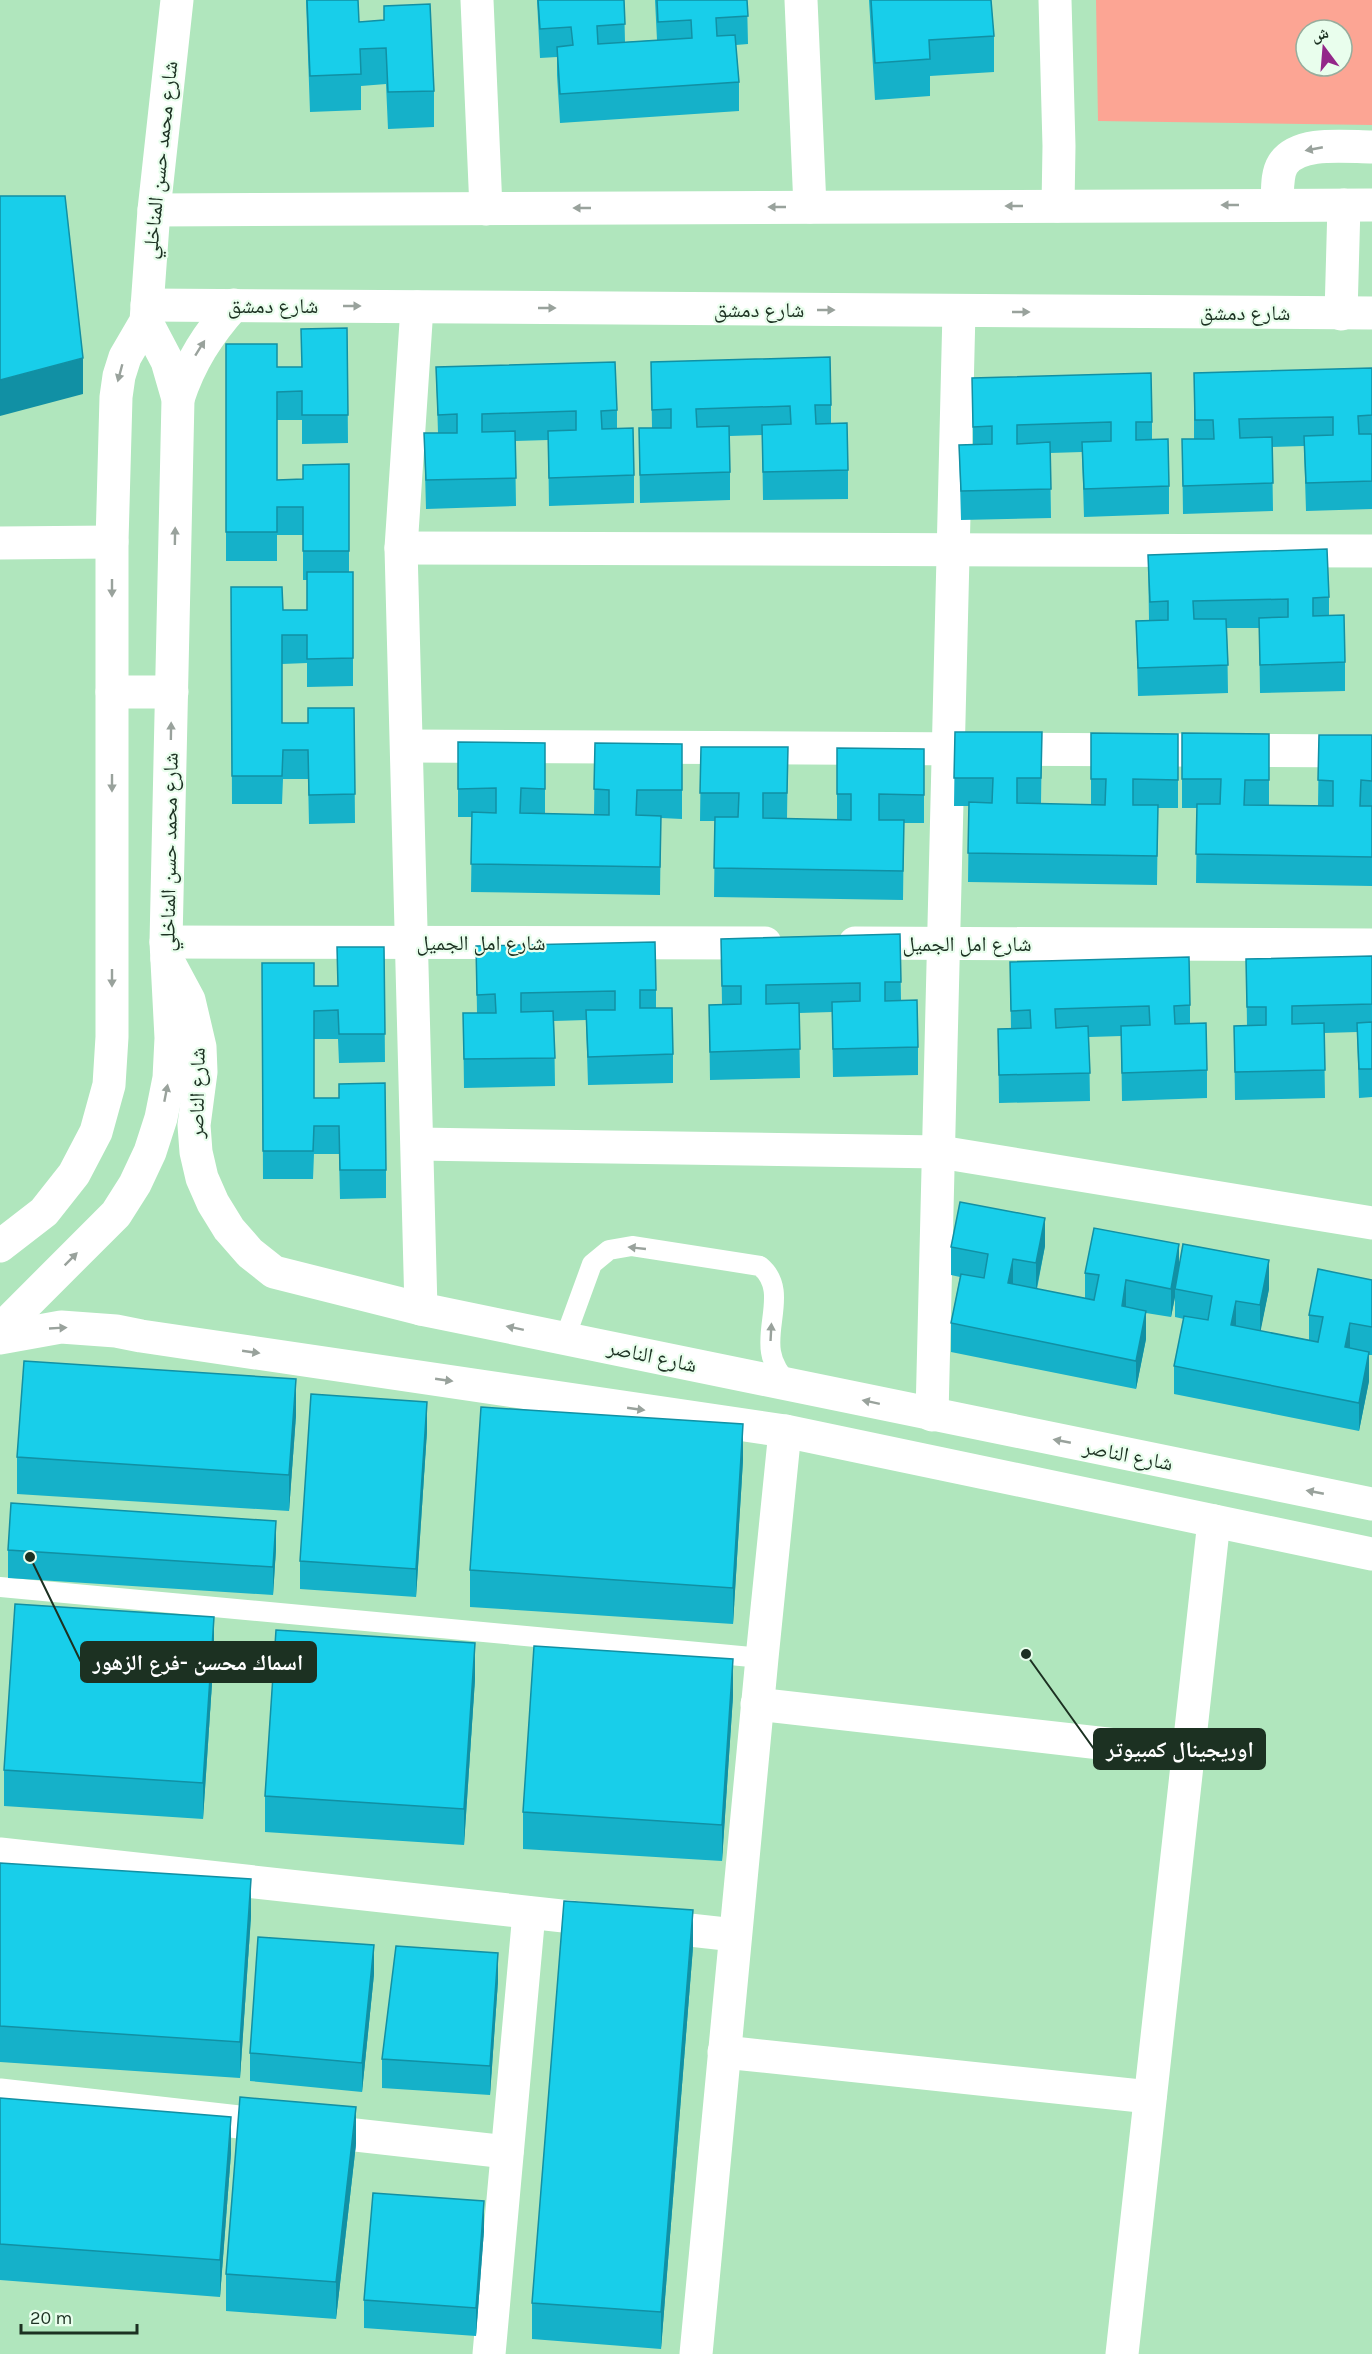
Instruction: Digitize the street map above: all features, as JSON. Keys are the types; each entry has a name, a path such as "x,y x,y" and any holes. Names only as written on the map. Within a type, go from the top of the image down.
{"street":[{"name":"شارع محمد حسن المناخلي","path":"0,1246 44,1212 74,1174 96,1132 109,1085 112,1037 112,542 116,397 119,376 146,313 154,210 177,0"},
{"path":"477,0 486,209"},
{"path":"801,0 810,207"},
{"path":"1055,0 1059,146 1058,206"},
{"path":"1277,205 1278,176 1283,164 1292,156 1313,147 1372,147"},
{"path":"154,210 1358,205 1356,314"},
{"path":"178,399 186,373 198,350 234,305"},
{"name":"شارع دمشق","path":"146,313 234,305 1356,314"},
{"path":"417,307 401,548 422,1308"},
{"path":"932,1415 959,311"},
{"name":"شارع محمد حسن المناخلي","path":"0,1330 116,1214 135,1184 150,1152 161,1118 169,1078 171,1038 167,950 178,399 167,361 146,313"},
{"path":"0,543 112,542"},
{"path":"401,548 1372,551"},
{"path":"112,692 172,692"},
{"path":"407,746 1372,751"},
{"name":"شارع امل الجميل","path":"167,950 412,942 791,943"},
{"name":"شارع امل الجميل","path":"826,943 1372,945"},
{"name":"شارع الناصر","path":"167,950 189,1000 200,1047 201,1072 194,1125 196,1152 202,1178 213,1203 229,1229 250,1252 274,1272 422,1308 1372,1504"},
{"path":"418,1144 940,1152 1372,1223"},
{"path":"0,1338 61,1327 116,1331 785,1431 1372,1554"},
{"path":"696,2354 785,1431"},
{"path":"1122,2354 1214,1521"},
{"path":"757,1704 1187,1753"},
{"path":"0,1854 735,1935"},
{"path":"489,2354 529,1913"},
{"path":"724,2052 1150,2097"},
{"path":"0,2095 507,2152"}],"lane":[{"path":"565,1338 592,1264 609,1250 632,1246 760,1266 771,1278 774,1290 771,1351 778,1370 789,1385"},
{"path":"0,1587 762,1658"}],"shaded area":[{"path":"1096,0 1372,0 1372,125 1098,121"}],"building":[{"path":"307,0 358,0 359,22 384,20 384,6 430,4 434,91 388,92 386,48 360,49 361,74 310,76"},
{"path":"538,0 624,0 625,24 597,26 598,44 692,38 691,20 658,22 657,0 747,0 748,16 716,18 717,36 735,35 739,82 560,94 557,47 573,45 571,27 540,29"},
{"path":"871,0 991,0 994,36 929,40 930,59 875,63"},
{"path":"0,196 65,196 83,358 0,380"},
{"path":"347,328 348,415 302,415 302,391 277,392 277,480 303,479 303,465 349,464 349,551 303,551 303,507 277,507 277,532 226,532 226,344 277,344 277,367 302,367 301,329"},
{"path":"830,357 831,405 815,405 816,424 847,423 848,470 763,472 762,425 791,424 790,406 696,409 697,427 729,426 730,472 640,475 639,428 671,428 671,409 652,410 651,362"},
{"path":"615,362 617,410 601,411 602,429 633,428 634,475 549,478 548,431 576,430 576,411 482,414 482,432 515,431 516,478 426,480 424,433 457,433 457,414 438,415 436,367"},
{"path":"1372,368 1372,415 1358,416 1359,434 1372,434 1372,481 1306,483 1304,436 1333,435 1333,417 1239,419 1240,438 1272,437 1273,483 1183,486 1182,439 1214,439 1213,420 1195,420 1194,373"},
{"path":"1151,373 1152,422 1136,422 1136,440 1168,439 1169,486 1084,489 1082,442 1111,441 1111,422 1017,425 1017,444 1050,442 1051,489 961,491 959,445 992,444 992,426 973,427 972,378"},
{"path":"1327,549 1329,597 1313,598 1313,616 1344,615 1345,662 1260,665 1259,618 1288,617 1288,599 1193,601 1194,619 1226,619 1228,665 1138,668 1136,621 1168,620 1168,601 1150,602 1148,555"},
{"path":"307,572 353,572 353,658 307,659 307,635 282,635 282,723 308,723 308,708 354,708 355,794 309,795 308,750 283,750 282,776 232,776 231,587 282,587 283,610 307,610"},
{"path":"955,732 1042,732 1041,778 1017,778 1017,803 1105,805 1106,779 1091,779 1091,733 1178,734 1178,780 1133,779 1133,805 1158,805 1157,856 968,853 969,802 992,803 993,778 954,778"},
{"path":"1182,733 1269,734 1269,780 1245,780 1244,805 1333,806 1333,781 1318,780 1319,735 1372,735 1372,781 1361,780 1360,806 1372,806 1372,857 1196,854 1197,804 1220,804 1221,779 1182,779"},
{"path":"458,742 545,743 545,789 521,788 520,813 609,815 609,790 594,789 595,743 682,744 682,790 637,790 636,815 661,816 660,867 471,864 472,812 496,813 496,788 458,789"},
{"path":"701,747 788,747 787,793 763,793 763,818 851,820 851,794 837,794 837,748 924,749 924,795 879,794 879,820 904,820 903,871 714,868 715,817 738,817 739,793 700,793"},
{"path":"900,934 901,982 885,982 885,1001 917,1000 918,1047 833,1049 832,1002 860,1001 860,983 766,985 766,1004 799,1003 800,1049 710,1052 709,1005 741,1004 741,986 722,986 721,939"},
{"path":"655,942 656,990 640,990 640,1008 672,1008 673,1054 588,1057 586,1010 615,1010 615,991 521,993 521,1012 553,1011 555,1058 464,1059 463,1013 496,1013 495,994 477,995 476,946"},
{"path":"337,947 384,947 385,1034 339,1034 338,1010 314,1011 314,1098 339,1098 339,1084 385,1083 386,1170 340,1170 339,1126 314,1126 313,1151 263,1151 262,963 314,963 314,986 338,986"},
{"path":"1372,956 1372,1004 1292,1006 1292,1024 1324,1023 1325,1070 1235,1072 1234,1026 1266,1025 1266,1007 1247,1007 1246,959"},
{"path":"1189,957 1190,1005 1174,1006 1175,1024 1206,1023 1207,1070 1122,1073 1121,1026 1150,1025 1149,1006 1055,1009 1056,1028 1088,1026 1090,1073 999,1075 998,1029 1031,1028 1030,1010 1011,1011 1010,962"},
{"path":"1372,1022 1372,1069 1359,1069 1357,1023"},
{"path":"960,1202 1045,1218 1036,1263 1013,1259 1008,1283 1094,1300 1099,1275 1085,1273 1094,1228 1179,1244 1171,1289 1126,1280 1122,1306 1146,1311 1136,1361 951,1323 961,1274 984,1278 988,1254 951,1247"},
{"path":"1183,1244 1269,1260 1260,1305 1236,1301 1231,1325 1318,1342 1323,1317 1309,1315 1318,1269 1372,1280 1372,1327 1350,1323 1345,1347 1369,1352 1359,1403 1174,1366 1184,1316 1208,1320 1212,1296 1175,1289"},
{"path":"24,1361 296,1379 289,1475 17,1457"},
{"path":"311,1394 427,1402 416,1569 300,1561"},
{"path":"481,1407 743,1424 733,1588 470,1570"},
{"path":"11,1503 276,1521 273,1567 8,1550"},
{"path":"15,1604 214,1617 203,1783 4,1770"},
{"path":"276,1630 475,1643 464,1809 265,1796"},
{"path":"534,1646 733,1659 722,1825 523,1812"},
{"path":"0,1863 251,1879 240,2042 0,2026"},
{"path":"564,1901 693,1910 661,2312 532,2303"},
{"path":"258,1937 374,1945 362,2063 250,2053"},
{"path":"396,1946 498,1953 490,2066 382,2059"},
{"path":"240,2097 356,2107 336,2282 226,2274"},
{"path":"0,2098 231,2117 220,2260 0,2244"},
{"path":"373,2193 484,2201 476,2308 364,2300"}],"place":[{"name":"اسماك محسن -فرع الزهور","path":"30,1557"},
{"name":"اوريجينال كمبيوتر","path":"1026,1654"}]}
